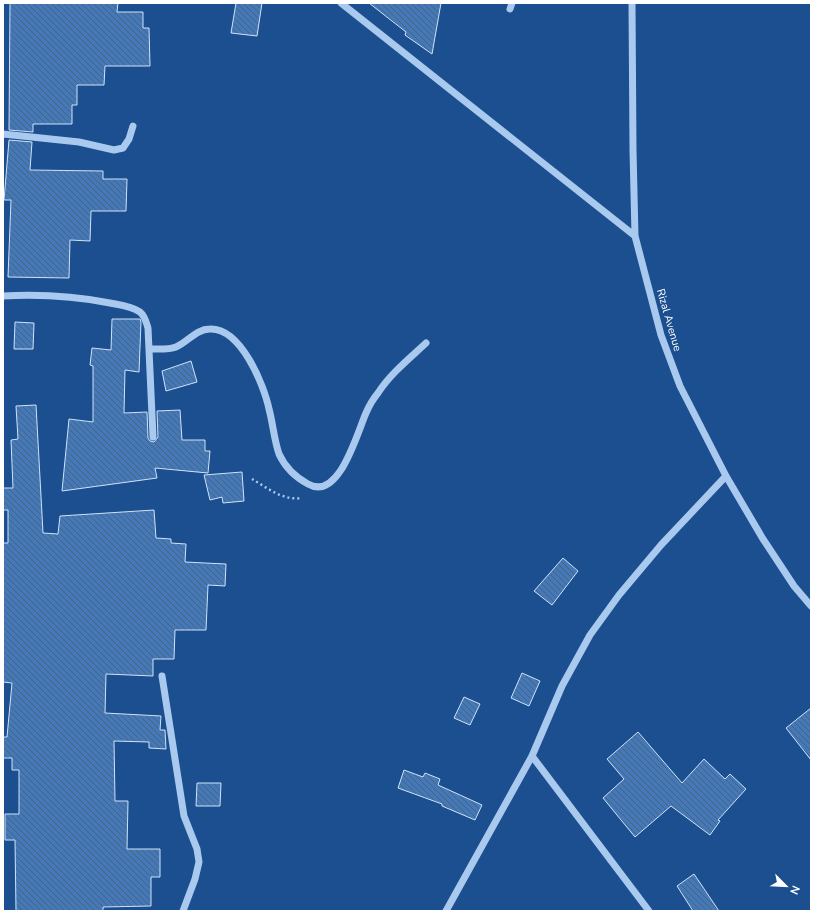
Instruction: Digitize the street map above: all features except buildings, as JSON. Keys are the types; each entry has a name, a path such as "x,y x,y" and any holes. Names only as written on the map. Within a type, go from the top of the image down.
{"street":[{"path":"341,3 565,182 636,236"},
{"name":"Rizal Avenue","path":"632,3 633,150 636,236 661,335 680,386 726,476 794,586 811,606"},
{"path":"3,134 78,142 114,150 123,148 129,140 132,126"},
{"path":"3,296 38,294 82,297 129,306 140,312 145,318 149,349 153,437"},
{"path":"149,349 175,348 192,335 209,328 218,330 229,336 239,345 262,384 278,447 287,467 296,476 309,485 320,487 331,483 338,475 347,459 366,412 378,391 399,368 426,343"},
{"path":"446,911 532,756 562,686 590,635 619,595 656,550 726,476"},
{"path":"162,676 184,816 198,849 199,862 195,879 183,911"},
{"path":"532,756 649,911"}],"path":[{"path":"252,479 281,495 294,499 306,497 320,487"}]}
